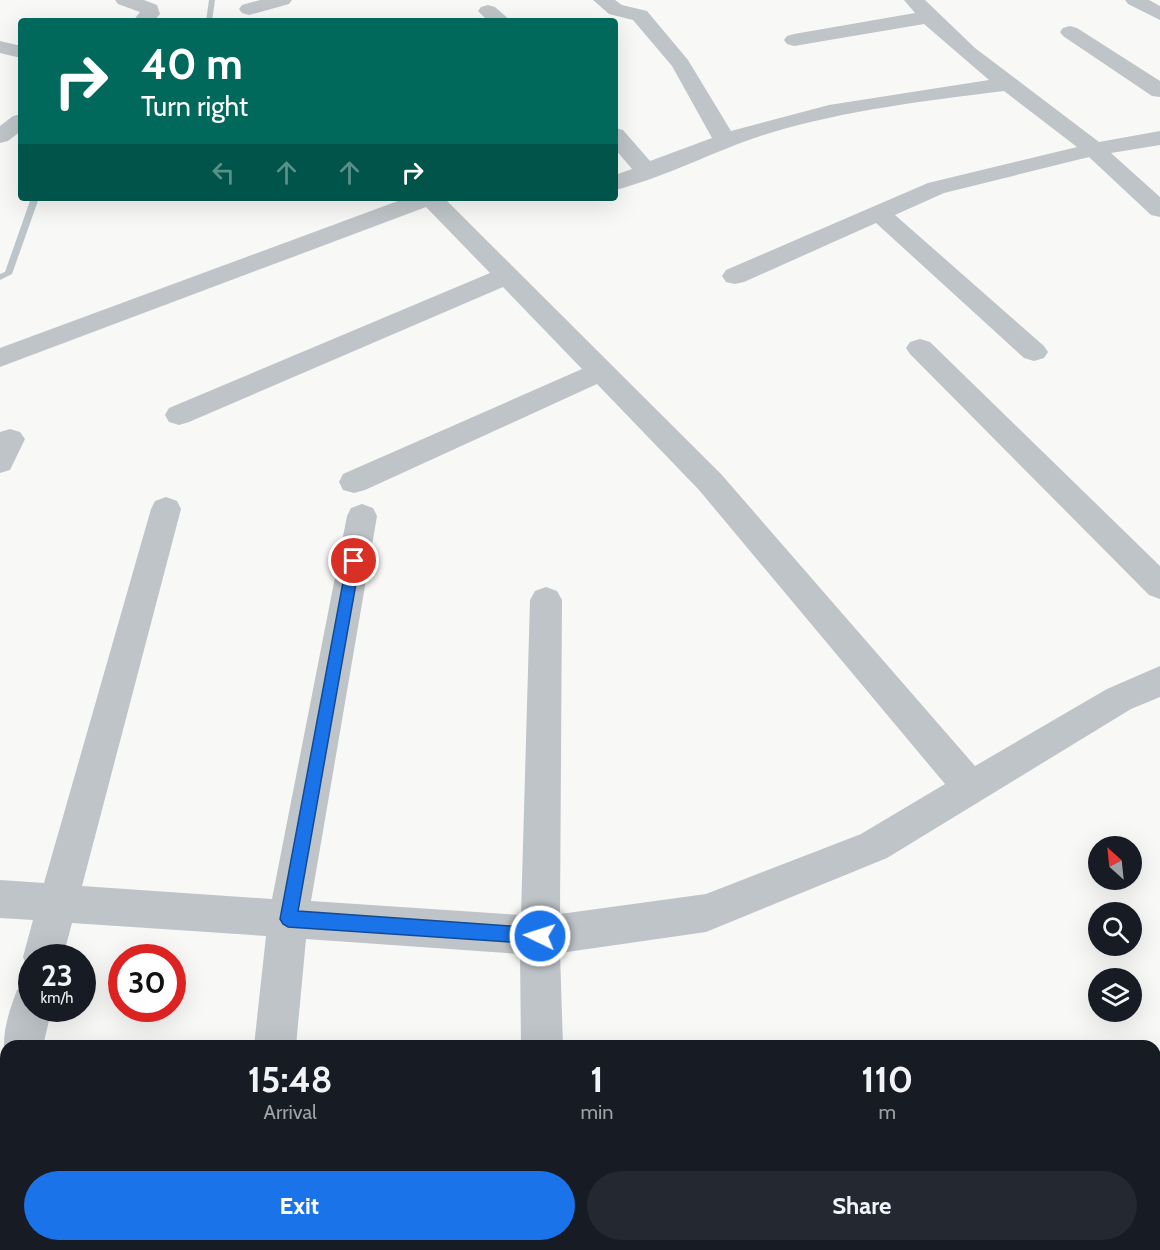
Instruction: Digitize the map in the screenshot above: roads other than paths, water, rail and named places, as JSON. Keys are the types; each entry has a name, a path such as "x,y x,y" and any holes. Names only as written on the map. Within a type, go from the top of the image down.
{"street":[{"path":"124,0 150,9 150,14 146,18"},
{"path":"250,10 282,0"},
{"path":"603,0 616,10 640,15 681,64 725,141"},
{"path":"914,0 962,50 1069,129 1160,210"},
{"path":"1135,0 1160,14"},
{"path":"794,40 928,17"},
{"path":"1070,32 1160,91"},
{"path":"0,47 18,51"},
{"path":"618,182 767,125 909,96 1007,84"},
{"path":"0,136 18,123"},
{"path":"735,276 936,188 1091,150 1160,138"},
{"path":"618,139 646,172"},
{"path":"0,358 422,201"},
{"path":"433,201 710,482 970,787"},
{"path":"879,213 1034,352"},
{"path":"179,415 508,275"},
{"path":"920,348 1160,586"},
{"path":"276,1040 288,919 358,499 602,371"},
{"path":"46,944 166,509"},
{"path":"542,1040 540,936 546,600"},
{"path":"0,899 540,936 706,913 874,846 1119,699 1160,681"},
{"path":"23,1040 27,1022"}],"waterway":[{"path":"209,18 212,0"},
{"path":"0,277 8,274 34,201"}]}
